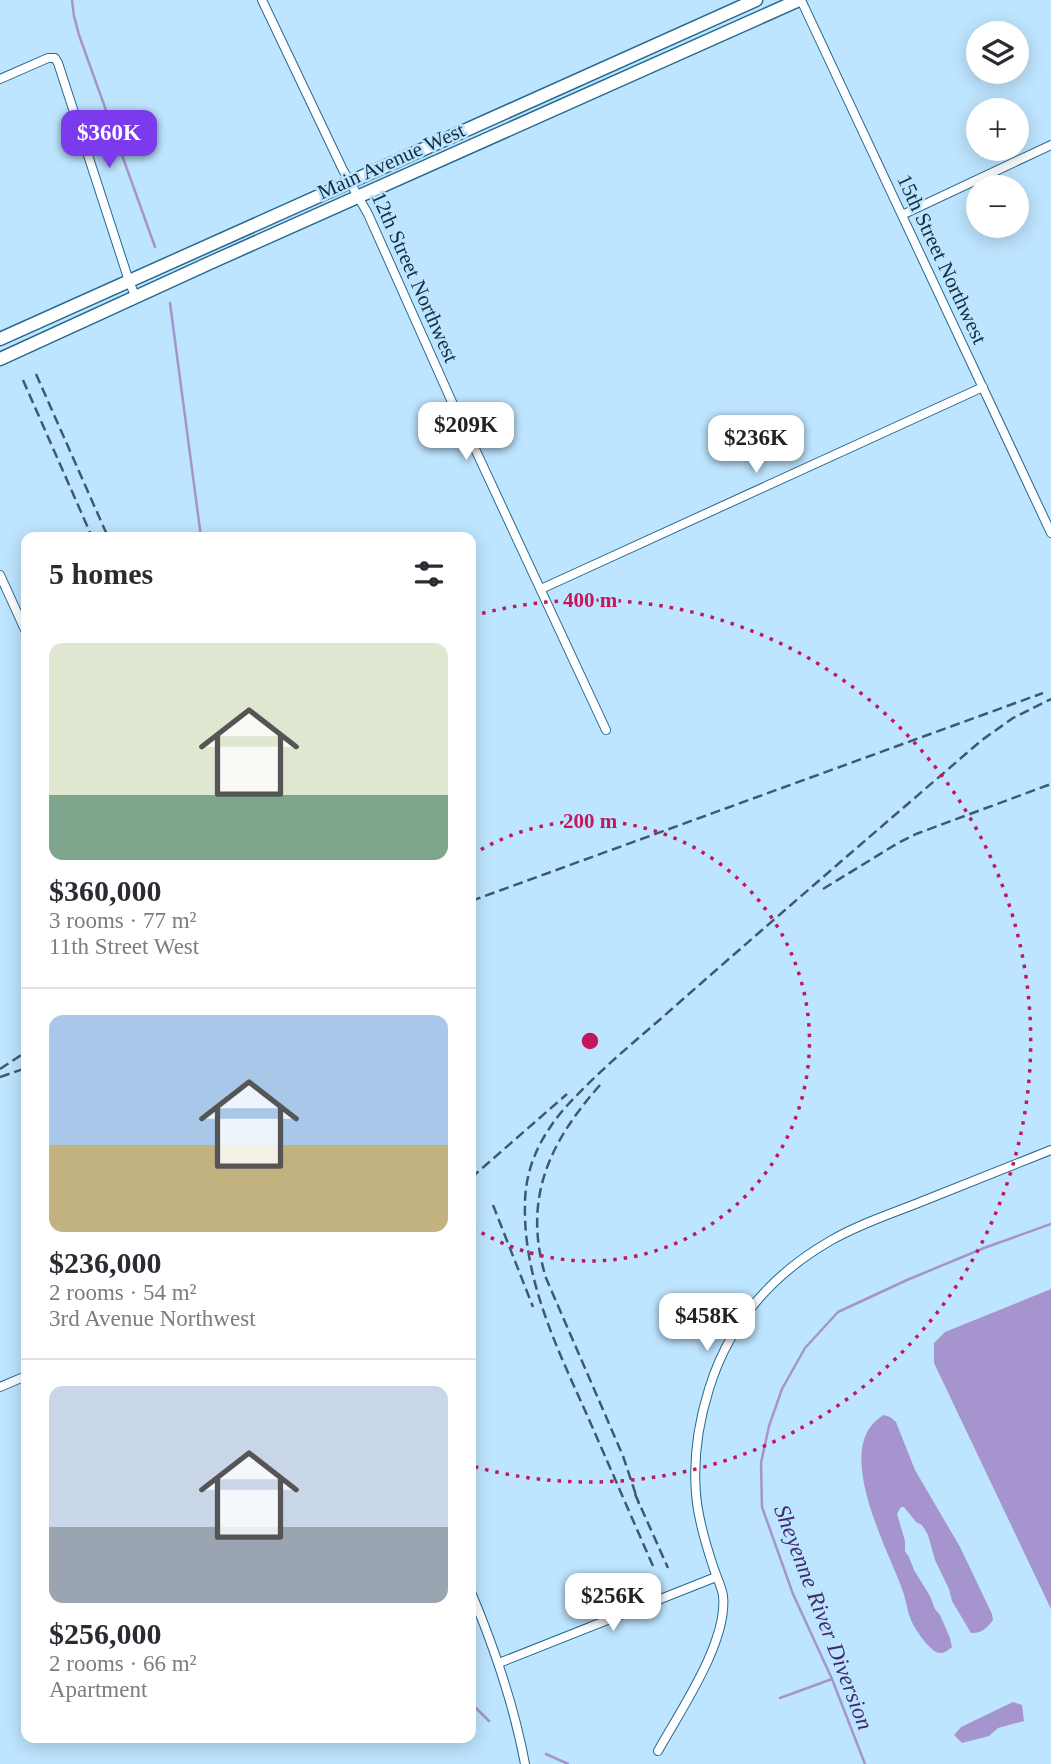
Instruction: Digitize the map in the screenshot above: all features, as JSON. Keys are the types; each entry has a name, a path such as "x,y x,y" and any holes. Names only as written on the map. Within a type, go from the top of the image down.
{"main road":[{"name":"Main Avenue West","path":"0,339 756,0"},
{"name":"Main Avenue West","path":"0,359 800,0"}],"street":[{"name":"12th Street Northwest","path":"262,0 343,170 359,196 460,420 606,730"},
{"name":"15th Street Northwest","path":"800,0 1051,533"},
{"path":"0,79 48,58 55,58 61,67 136,298"},
{"path":"902,215 1051,145"},
{"path":"541,589 983,387"},
{"path":"0,575 21,621"},
{"path":"0,604 11,599"},
{"path":"658,1751 708,1661 721,1625 723,1596 702,1532 694,1459 700,1418 713,1376 729,1340 750,1307 770,1286 829,1241 864,1223 1051,1150"},
{"path":"0,1387 21,1378"},
{"path":"499,1663 716,1577"},
{"path":"476,1605 499,1663 525,1764"}],"shaded area":[{"path":"1051,1289 1051,1609 934,1363 934,1343 945,1332"},
{"path":"884,1415 896,1422 915,1470 960,1547 992,1614 993,1620 986,1628 978,1633 971,1633 952,1601 928,1535 922,1525 901,1507 897,1514 905,1541 905,1551 950,1638 952,1647 943,1653 930,1647 913,1624 868,1498 862,1473 862,1449 869,1429"},
{"path":"1013,1702 1022,1705 1024,1721 998,1728 989,1736 962,1743 954,1735 961,1727"}],"waterway":[{"path":"72,0 79,35 155,247"},
{"path":"170,303 200,532"},
{"name":"Sheyenne River Diversion","path":"865,1764 832,1679 793,1594 762,1507 761,1463 769,1426 782,1389 805,1348 838,1312 984,1248 1051,1224"},
{"path":"780,1698 832,1679"},
{"path":"476,1708 489,1721"},
{"path":"546,1754 568,1764"}],"railway":[{"path":"36,374 106,532"},
{"path":"23,380 90,532"},
{"path":"476,899 1043,693"},
{"path":"653,1566 564,1364 536,1286 526,1232 525,1194 531,1165 539,1146 557,1117 587,1085 719,967 982,740 1013,718 1051,699"},
{"path":"823,889 916,834 1051,784"},
{"path":"0,1069 21,1055"},
{"path":"0,1077 21,1070"},
{"path":"600,1085 567,1129 545,1174 539,1198 539,1249 546,1278 623,1456 639,1504"},
{"path":"476,1174 567,1094"},
{"path":"493,1205 533,1307"},
{"path":"635,1494 668,1568"}]}
